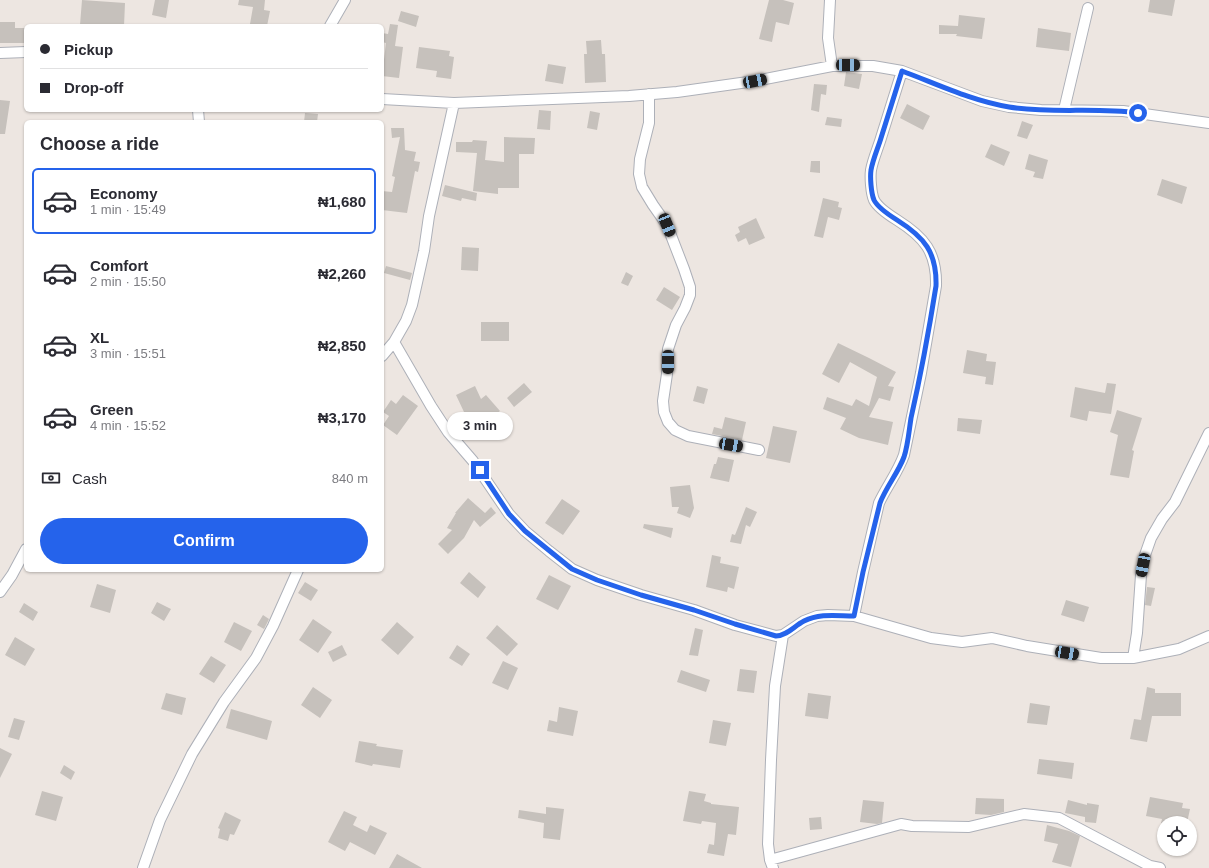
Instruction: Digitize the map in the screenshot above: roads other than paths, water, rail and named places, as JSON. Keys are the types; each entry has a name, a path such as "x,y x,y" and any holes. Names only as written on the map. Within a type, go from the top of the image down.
{"street":[{"path":"331,24 345,0"},
{"path":"830,0 828,38 832,66"},
{"path":"1064,110 1088,8"},
{"path":"0,53 24,52"},
{"path":"384,99 454,103 555,100 649,94 677,92 755,81 832,66 873,66 902,71 982,101 1009,107 1041,110 1123,111 1209,123"},
{"path":"854,616 880,503 884,493 901,464 904,455 922,373 936,286 934,261 927,245 916,234 880,207 874,200 872,189 871,170 902,71"},
{"path":"649,94 649,123 640,159 639,174 642,187 667,225 690,287 690,295 676,325 668,349 668,374 663,401 664,412 668,422 675,430 688,436 759,450"},
{"path":"384,354 394,342 406,321 412,305 424,251 429,216 454,103"},
{"path":"394,342 431,406 448,432 473,462 509,514 525,531 572,569 597,580 776,636 783,635 804,621 817,616 854,616 931,638 962,642 992,638 1027,646 1101,658 1133,658 1179,649 1209,636"},
{"path":"1133,658 1137,633 1141,575 1145,555 1151,538 1162,519 1175,502 1209,433"},
{"path":"0,592 12,575 24,553"},
{"path":"143,868 160,820 192,754 220,708 256,658 273,626 297,572"},
{"path":"783,635 775,686 771,752 768,844 771,864 901,824 912,826 969,827 1024,814 1059,818 1150,866 1160,868"}]}
